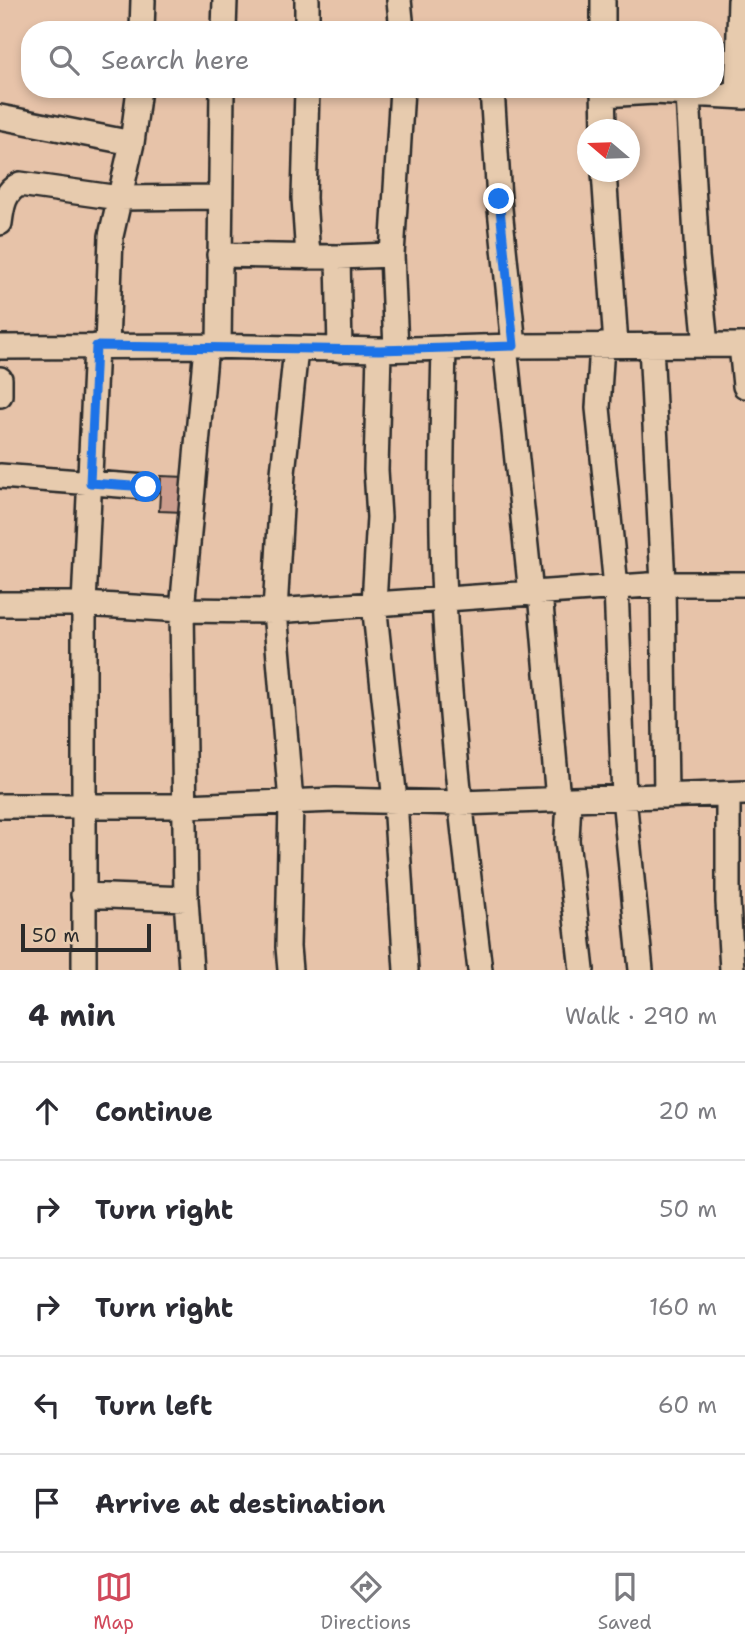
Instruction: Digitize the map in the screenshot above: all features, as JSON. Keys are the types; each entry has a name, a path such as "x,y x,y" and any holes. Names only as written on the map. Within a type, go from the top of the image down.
{"street":[{"path":"142,21 143,0"},
{"path":"224,21 225,0"},
{"path":"307,0 307,21"},
{"path":"399,0 401,21"},
{"path":"603,0 603,21"},
{"path":"740,0 741,96"},
{"path":"84,970 84,604 90,483 111,236 132,143 138,98"},
{"path":"191,970 186,899 182,610 213,346 219,255 222,98"},
{"path":"307,98 304,198 308,257"},
{"path":"401,98 387,350 376,470 379,517 374,603 395,801 406,970"},
{"path":"493,98 509,346 582,970"},
{"path":"603,98 604,119"},
{"path":"688,98 697,256 706,345"},
{"path":"0,117 132,143"},
{"path":"604,182 609,345 598,408 616,587 624,797 641,970"},
{"path":"1,215 10,190 20,184 119,198 220,197"},
{"path":"219,255 392,255"},
{"path":"338,257 340,350"},
{"path":"652,345 663,584 666,796"},
{"path":"0,347 213,346 387,350 509,346 743,345 745,386"},
{"path":"444,348 441,492 444,598 460,803 480,970"},
{"path":"290,970 288,947 292,802 275,611 283,473 296,349"},
{"path":"0,379 0,395"},
{"path":"0,477 146,487"},
{"path":"0,604 84,604 182,610 275,611 663,584 745,584"},
{"path":"0,806 186,806 335,800 460,803 737,794 728,902 732,970"},
{"path":"83,895 186,899"}],"building":[{"path":"161,476 186,477 184,512 159,511"}],"route":[{"path":"146,487 90,483 96,346 379,350 514,346 499,199"}]}
